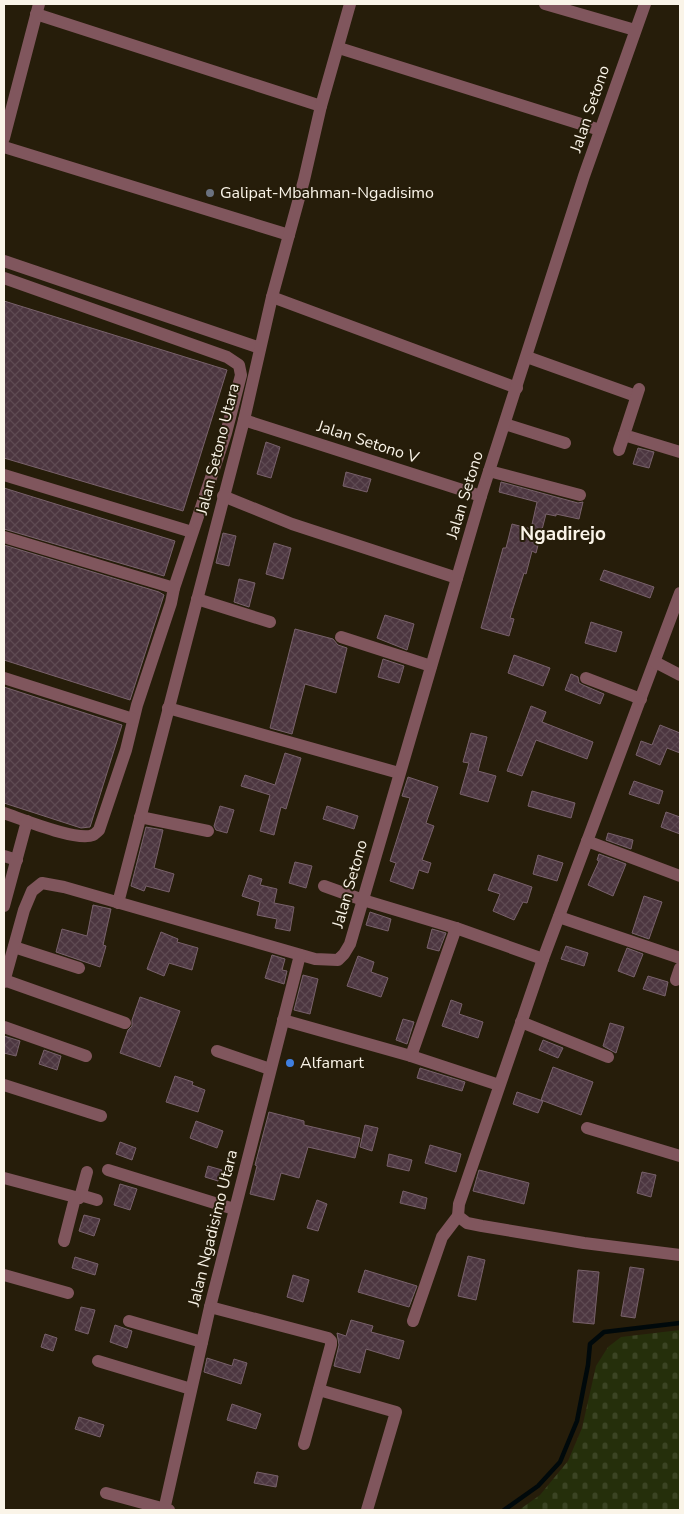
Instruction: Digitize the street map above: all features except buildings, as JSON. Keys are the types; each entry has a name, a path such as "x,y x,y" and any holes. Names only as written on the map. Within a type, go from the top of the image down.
{"street":[{"name":"Jalan Setono Utara","path":"118,903 244,420 272,297 304,180 321,106 350,4"},
{"path":"545,4 635,30"},
{"name":"Jalan Setono","path":"300,955 315,959 338,960 350,944 481,496 600,130 645,4"},
{"path":"4,138 37,9 321,106"},
{"path":"339,48 600,130"},
{"path":"4,147 289,235"},
{"path":"4,261 260,348"},
{"path":"4,278 227,357 239,365 241,374 226,433 174,588 171,603 133,719 126,750 99,830 94,835 72,836 4,814"},
{"path":"272,297 517,388"},
{"path":"527,357 638,392 619,450"},
{"name":"Jalan Setono V","path":"244,420 481,496"},
{"path":"505,424 564,443"},
{"path":"624,435 680,452"},
{"path":"489,471 580,495"},
{"path":"4,476 192,532"},
{"path":"223,496 300,526 457,578"},
{"path":"4,537 174,588"},
{"path":"413,1321 442,1237 458,1216 459,1204 543,959 680,593"},
{"path":"196,599 270,622"},
{"path":"341,637 431,666"},
{"path":"655,662 680,675"},
{"path":"4,678 133,719"},
{"path":"586,678 641,699"},
{"path":"168,708 399,773"},
{"path":"140,817 208,831"},
{"path":"4,906 27,821"},
{"path":"587,841 680,876"},
{"path":"4,856 17,860"},
{"path":"125,1024 4,981 24,910 32,892 42,883 64,887 300,955"},
{"path":"324,886 363,900 456,928 543,959"},
{"path":"558,917 680,958"},
{"path":"411,1056 456,928"},
{"path":"14,947 79,968"},
{"name":"Jalan Ngadisimo Utara","path":"166,1510 210,1307 300,955"},
{"path":"283,1020 411,1056 499,1085"},
{"path":"521,1022 608,1057"},
{"path":"4,1027 86,1056"},
{"path":"217,1051 270,1069"},
{"path":"4,1085 101,1116"},
{"path":"587,1128 680,1156"},
{"path":"108,1170 234,1209"},
{"path":"64,1241 77,1197 87,1172"},
{"path":"4,1178 77,1197 96,1200"},
{"path":"458,1216 467,1223 482,1226 584,1243 680,1255"},
{"path":"4,1276 68,1293"},
{"path":"210,1307 328,1338 331,1341 304,1444"},
{"path":"129,1321 202,1342"},
{"path":"98,1361 191,1389"},
{"path":"319,1390 396,1412 367,1510"},
{"path":"106,1493 166,1510"}],"green space":[{"path":"680,1330 680,1510 519,1510 540,1495 568,1461 582,1428 596,1366 608,1347 621,1337"}],"waterway":[{"path":"504,1510 538,1486 560,1462 577,1421 588,1365 590,1344 604,1332 680,1323"}],"place":[{"name":"Galipat-Mbahman-Ngadisimo","path":"210,193"},
{"name":"Alfamart","path":"290,1063"}],"district":[{"name":"Ngadirejo","path":"563,534"}]}
